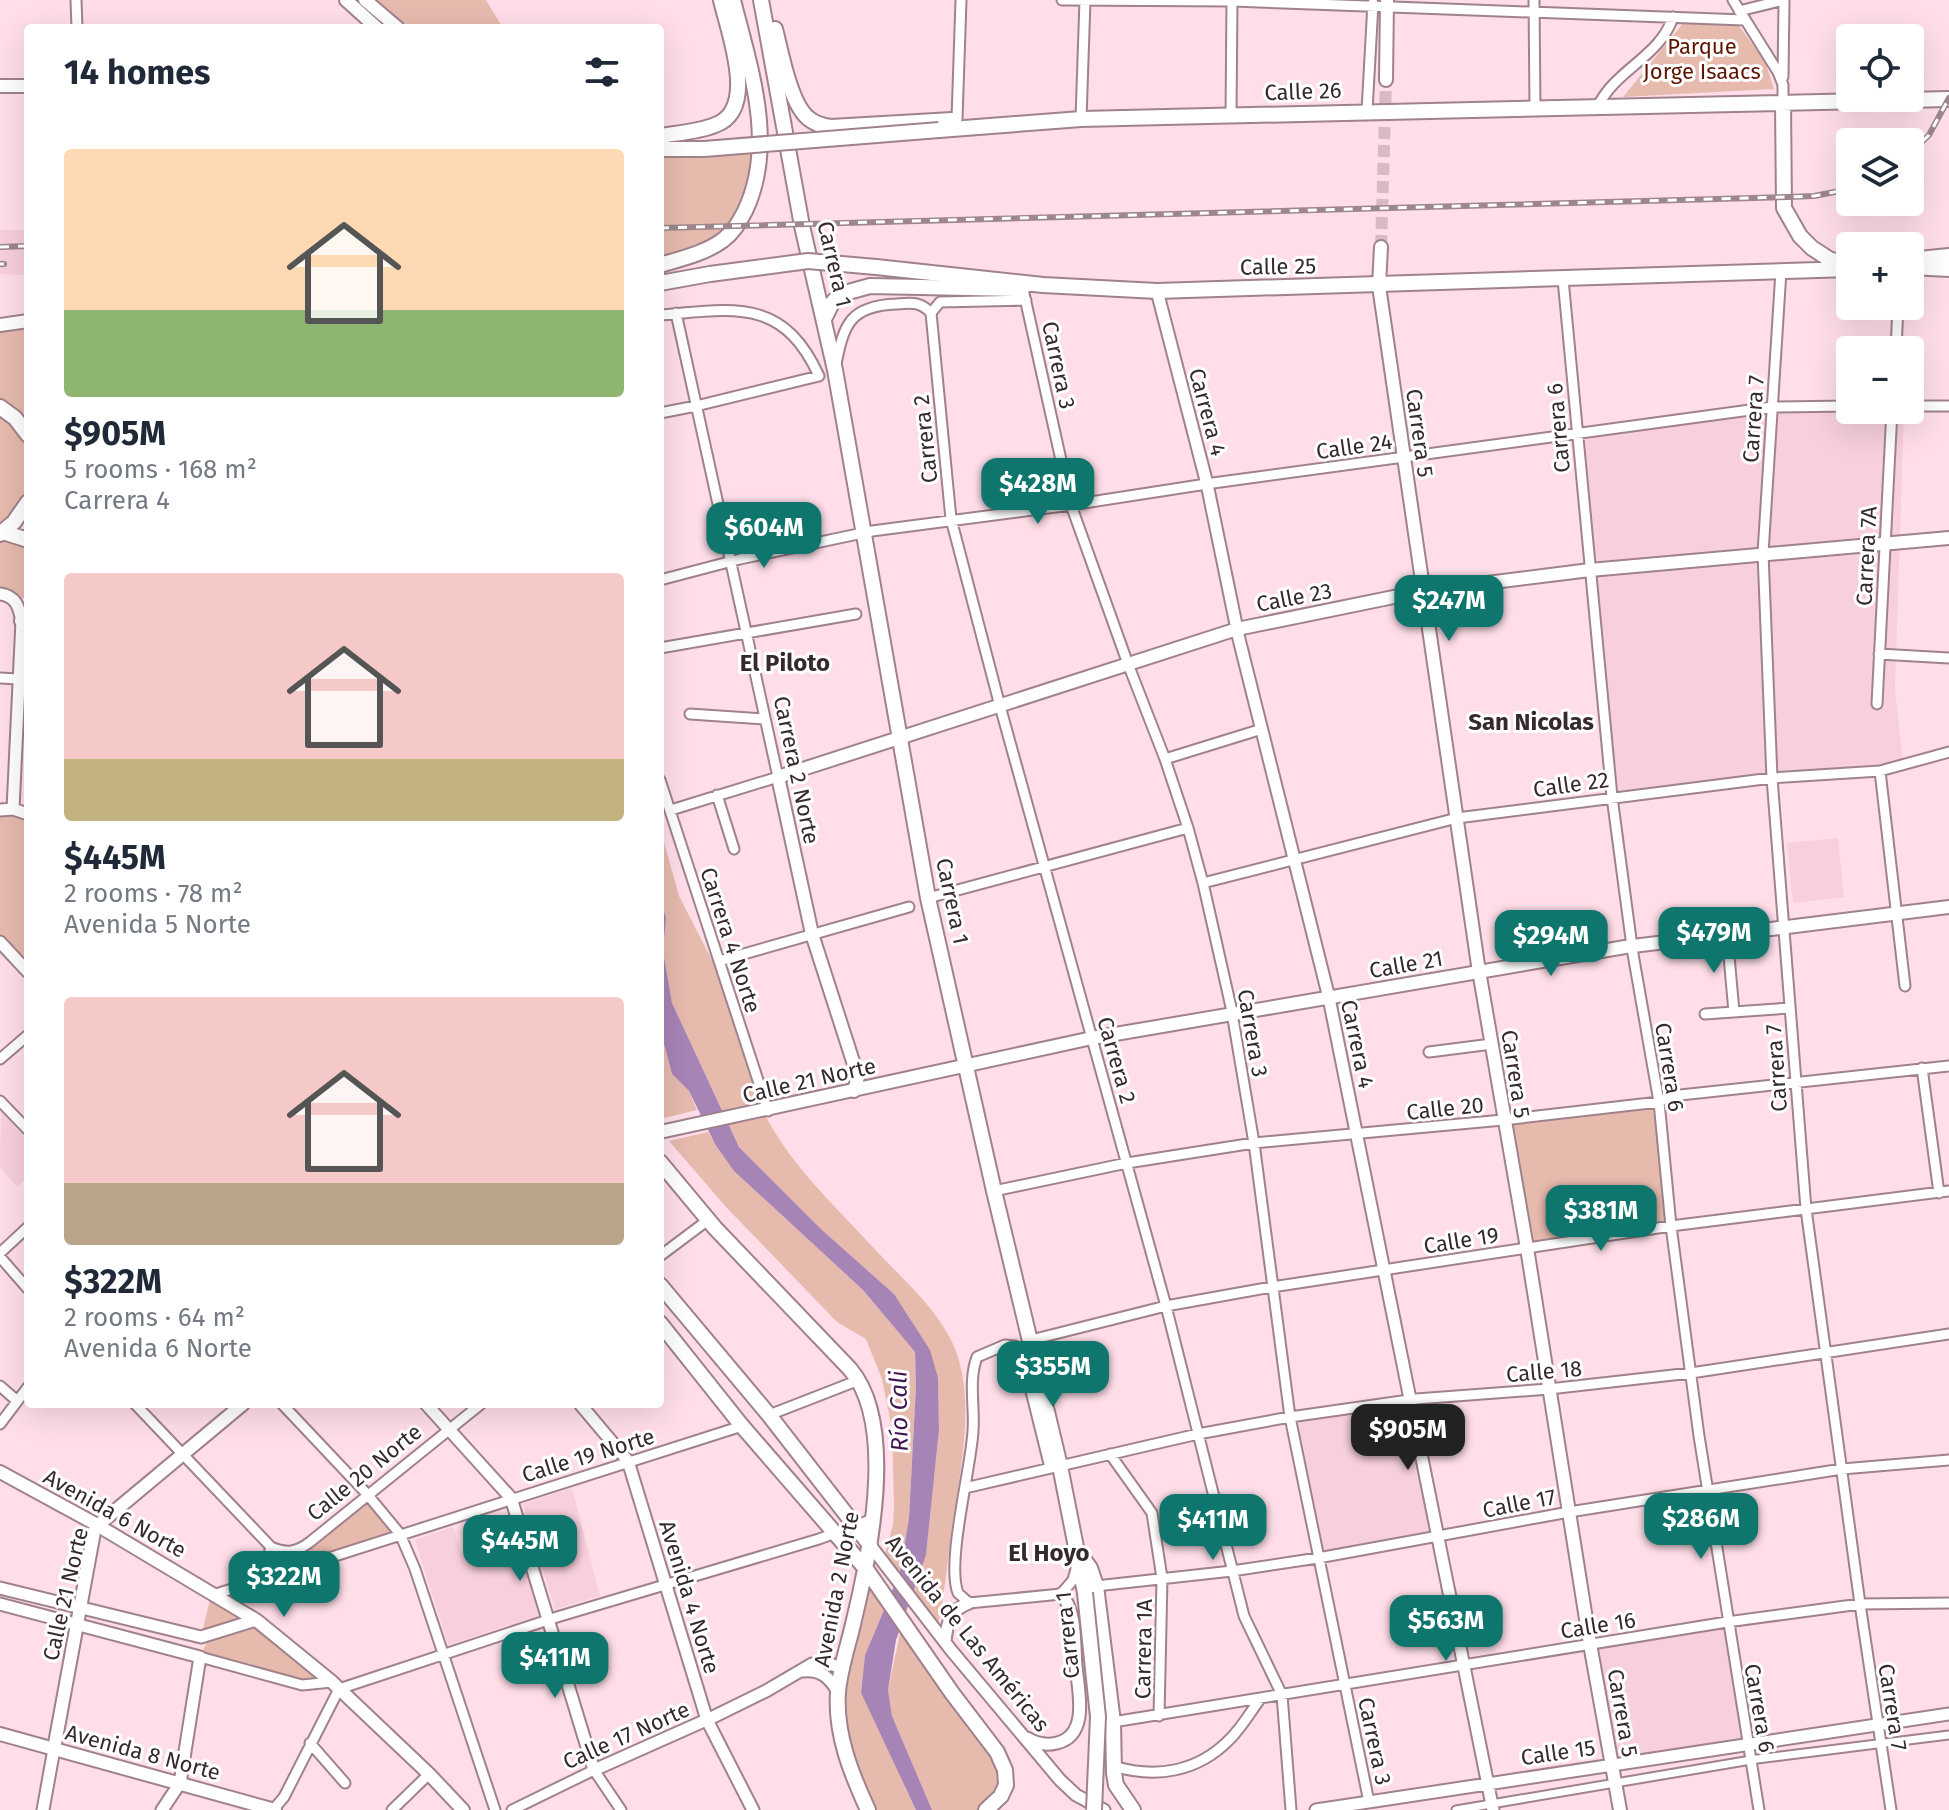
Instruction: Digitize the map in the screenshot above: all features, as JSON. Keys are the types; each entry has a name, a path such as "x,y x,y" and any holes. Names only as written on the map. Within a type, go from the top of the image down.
{"main road":[{"path":"346,0 373,24"},
{"path":"365,0 393,24"},
{"path":"664,135 717,125 734,109 740,90 721,0"},
{"path":"664,263 721,242 734,231 753,196 759,177 756,92 733,0"},
{"path":"762,0 771,16 797,103 809,120 831,127 957,119 1081,119"},
{"name":"Carrera 1","path":"762,0 802,226 835,370 928,898 1031,1340 1055,1467 1090,1590 1098,1717 1094,1810"},
{"path":"1380,3 1386,80"},
{"path":"0,86 24,86"},
{"name":"Calle 26","path":"664,149 704,149 1081,119 1949,99"},
{"path":"1783,102 1784,208 1800,236 1812,248 1836,262"},
{"name":"Carrera 5","path":"1381,247 1379,286 1479,972 1620,1810"},
{"path":"1924,258 1949,256"},
{"name":"Calle 25","path":"664,282 808,261 1043,285 1157,291 1836,269"},
{"path":"1924,266 1949,269"},
{"path":"825,317 841,294 870,286 1025,295 1043,285"},
{"path":"0,325 24,322"},
{"path":"0,407 24,430"},
{"path":"24,507 2,533 24,539"},
{"name":"Calle 23","path":"778,777 1237,629 1423,591 1590,570 1949,538"},
{"name":"Carrera 2 Norte","path":"778,777 812,934 856,1084"},
{"name":"Calle 21","path":"967,1066 1092,1038 1632,946 1949,907"},
{"name":"Calle 21 Norte","path":"664,1131 768,1111 856,1084 873,1086 967,1066"},
{"name":"Avenida 2 Norte","path":"664,1167 708,1220 859,1380 870,1408 874,1446 873,1519 866,1569 838,1692 848,1765 868,1810"},
{"name":"Avenida de Las Américas","path":"664,1290 769,1415 870,1545"},
{"name":"Avenida de Las Américas","path":"664,1328 742,1426 866,1569 997,1752 1005,1770 1006,1785 1001,1796 986,1810"},
{"name":"Calle 21 Norte","path":"54,1749 94,1532 98,1525 238,1408"},
{"name":"Avenida 6 Norte","path":"0,1472 98,1525 256,1620 336,1685 463,1810"},
{"path":"1090,1590 1113,1722 1116,1785 1133,1810"},
{"name":"Avenida 8 Norte","path":"0,1734 274,1810"}],"street":[{"path":"76,0 77,24"},
{"path":"957,119 961,0"},
{"path":"1062,0 1380,3 1534,13 1673,17 1742,16 1784,0 1783,102"},
{"path":"1081,119 1085,0"},
{"path":"1231,116 1232,0"},
{"path":"1534,0 1535,107"},
{"path":"1733,0 1783,85"},
{"path":"1367,111 1380,3"},
{"path":"1598,106 1611,86 1664,39 1673,17"},
{"path":"1611,86 1611,95 1618,106"},
{"name":"Carrera 7","path":"1781,271 1763,553 1772,778 1806,1209 1891,1810"},
{"name":"Carrera 6","path":"1563,279 1612,797 1632,946 1659,1102 1671,1226 1707,1489 1759,1810"},
{"name":"Carrera 4","path":"1157,291 1207,484 1237,629 1329,998 1493,1806"},
{"path":"835,370 845,328 853,317 865,309 878,305 916,303 931,313 940,302 1025,295"},
{"name":"Carrera 3","path":"1025,295 1071,505 1165,759 1203,883 1232,1015 1254,1143 1290,1417 1369,1802"},
{"path":"664,314 731,310 762,315 793,334 807,351 819,376 664,412"},
{"name":"Carrera 2 Norte","path":"676,313 778,777"},
{"name":"Carrera 2","path":"931,313 951,519 1166,1306 1244,1616 1282,1695 1291,1810"},
{"name":"Calle 24","path":"664,579 863,532 951,519 1772,407 1836,406"},
{"path":"1924,406 1949,406"},
{"name":"Carrera 7A","path":"1877,704 1891,424"},
{"path":"0,594 13,599 24,615"},
{"path":"664,647 856,614"},
{"path":"13,809 18,679 24,626"},
{"path":"1879,654 1949,658"},
{"path":"0,678 18,679"},
{"path":"690,714 765,719"},
{"path":"1165,759 1262,729"},
{"name":"Calle 22","path":"1203,883 1457,818 1772,778 1880,771 1949,752"},
{"path":"1880,771 1905,986"},
{"name":"Calle 23","path":"671,810 778,777"},
{"name":"Carrera 4 Norte","path":"664,791 768,1111"},
{"path":"717,795 734,849"},
{"path":"0,810 13,809 24,813"},
{"path":"928,898 1188,828"},
{"path":"719,961 909,907"},
{"path":"1727,934 1734,1012"},
{"path":"0,942 24,968"},
{"path":"1705,1014 1790,1008"},
{"path":"0,1059 24,1038"},
{"path":"1429,1052 1492,1044"},
{"name":"Calle 20","path":"994,1191 1127,1163 1254,1143 1503,1120 1659,1102 1671,1096 1949,1066"},
{"path":"1922,1068 1944,1192"},
{"path":"0,1101 24,1126"},
{"name":"Calle 19","path":"1031,1340 1166,1306 1272,1287 1671,1226 1944,1192"},
{"path":"664,1253 708,1220"},
{"path":"24,1231 0,1255 24,1284"},
{"name":"Calle 18","path":"965,1488 1198,1434 1290,1417 1411,1400 1691,1373 1949,1334"},
{"name":"Carrera 1","path":"965,1488 974,1430 972,1370 977,1357 1005,1345 1015,1346 1023,1359 1055,1467"},
{"path":"769,1415 859,1380"},
{"path":"0,1386 16,1400"},
{"path":"0,1424 24,1391"},
{"path":"139,1408 271,1547 266,1565 247,1583"},
{"path":"286,1408 367,1494 400,1534 415,1569 495,1810"},
{"path":"430,1408 511,1498 594,1770 621,1810"},
{"name":"Calle 20 Norte","path":"271,1547 281,1551 300,1549 476,1408"},
{"name":"Avenida 4 Norte","path":"583,1408 628,1461 707,1720 753,1810"},
{"name":"Calle 19 Norte","path":"216,1594 742,1426"},
{"name":"Carrera 1A","path":"1110,1454 1152,1513 1162,1578 1159,1716"},
{"name":"Calle 17","path":"1090,1590 1318,1558 1707,1489 1842,1469 1949,1460"},
{"path":"965,1488 955,1580 958,1593 969,1603"},
{"path":"0,1604 302,1685 336,1685 834,1534 873,1519"},
{"name":"Calle 20 Norte","path":"310,1542 312,1557 325,1558"},
{"name":"Avenida de Las Américas","path":"870,1545 1020,1734 1068,1788 1103,1810"},
{"path":"945,1641 951,1615 961,1606 1061,1594 1073,1580 1079,1554"},
{"path":"0,1588 201,1637 256,1620"},
{"path":"1020,1734 1033,1742 1048,1745 1070,1737 1078,1724 1071,1610 1061,1594"},
{"name":"Calle 16","path":"1113,1722 1727,1622 1860,1604 1949,1603"},
{"path":"162,1810 180,1783 200,1657"},
{"name":"Calle 17 Norte","path":"512,1810 707,1720 812,1664 828,1663 843,1669"},
{"path":"799,1672 811,1670 823,1673 838,1692"},
{"path":"274,1810 284,1797 336,1685"},
{"path":"1113,1766 1157,1774 1198,1761 1229,1740 1261,1698"},
{"name":"Calle 15","path":"1316,1810 1949,1714"},
{"name":"Calle 15","path":"1456,1810 1751,1759 1949,1735"},
{"path":"310,1743 345,1783"},
{"name":"Calle 21 Norte","path":"43,1810 54,1749"},
{"path":"392,1810 429,1774"}],"shaded area":[{"path":"0,230 24,230 24,275 0,274"},
{"path":"1772,407 1836,408 1836,424 1904,424 1895,688 1903,765 1612,797 1576,434"},
{"path":"1838,838 1844,897 1793,903 1787,843"},
{"path":"664,957 672,1003 739,1147 822,1230 894,1294 930,1350 938,1378 939,1430 926,1555 896,1640 888,1690 892,1716 932,1810 916,1810 861,1693 865,1655 900,1572 909,1518 915,1352 863,1290 734,1171 715,1144 689,1091 672,1074 664,1044"},
{"path":"1,1111 24,1137 24,1181 17,1187 0,1168"},
{"path":"1411,1400 1439,1537 1318,1558 1290,1417"},
{"path":"572,1488 600,1596 555,1609 523,1504"},
{"path":"453,1527 462,1554 516,1538 540,1615 448,1645 415,1540"},
{"path":"1726,1623 1746,1742 1618,1762 1596,1644"}],"green space":[{"path":"365,0 486,0 501,24 393,24"},
{"name":"Parque Jorge Isaacs","path":"1684,22 1739,26 1765,61 1774,89 1623,97"},
{"path":"758,146 760,158 734,231 664,263 664,149"},
{"path":"24,322 24,507 4,532 24,539 24,598 0,594 0,325"},
{"path":"0,810 24,813 24,968 0,942"},
{"path":"664,842 679,896 715,966 763,1111 773,1130 812,1181 932,1311 949,1336 958,1358 964,1382 965,1434 937,1630 913,1589 926,1555 939,1430 938,1378 894,1294 822,1230 739,1147 672,1003 664,957"},
{"path":"664,1044 672,1074 689,1091 697,1110 664,1118"},
{"path":"1659,1102 1671,1226 1527,1248 1503,1120"},
{"path":"708,1132 734,1171 863,1290 915,1352 909,1518 900,1572 885,1554 893,1525 892,1429 882,1379 866,1339 837,1322 726,1207 669,1141"},
{"path":"367,1494 400,1534 317,1559 312,1557 309,1548"},
{"path":"866,1569 888,1600 865,1655 861,1693 916,1810 868,1810 848,1765 838,1692"},
{"path":"212,1591 332,1682 302,1685 200,1657 210,1635 201,1637"},
{"path":"903,1619 997,1752 1006,1785 986,1810 932,1810 892,1716 888,1690"}],"tunnel":[{"path":"1381,247 1386,80"}],"railway":[{"path":"1924,140 1949,98"},
{"path":"664,228 1788,197 1836,192"},
{"path":"0,247 24,246"}],"district":[{"name":"El Piloto","path":"785,663"},
{"name":"San Nicolas","path":"1531,722"},
{"name":"El Hoyo","path":"1049,1553"}],"water label":[{"name":"Río Cali","path":"899,1411"}]}
